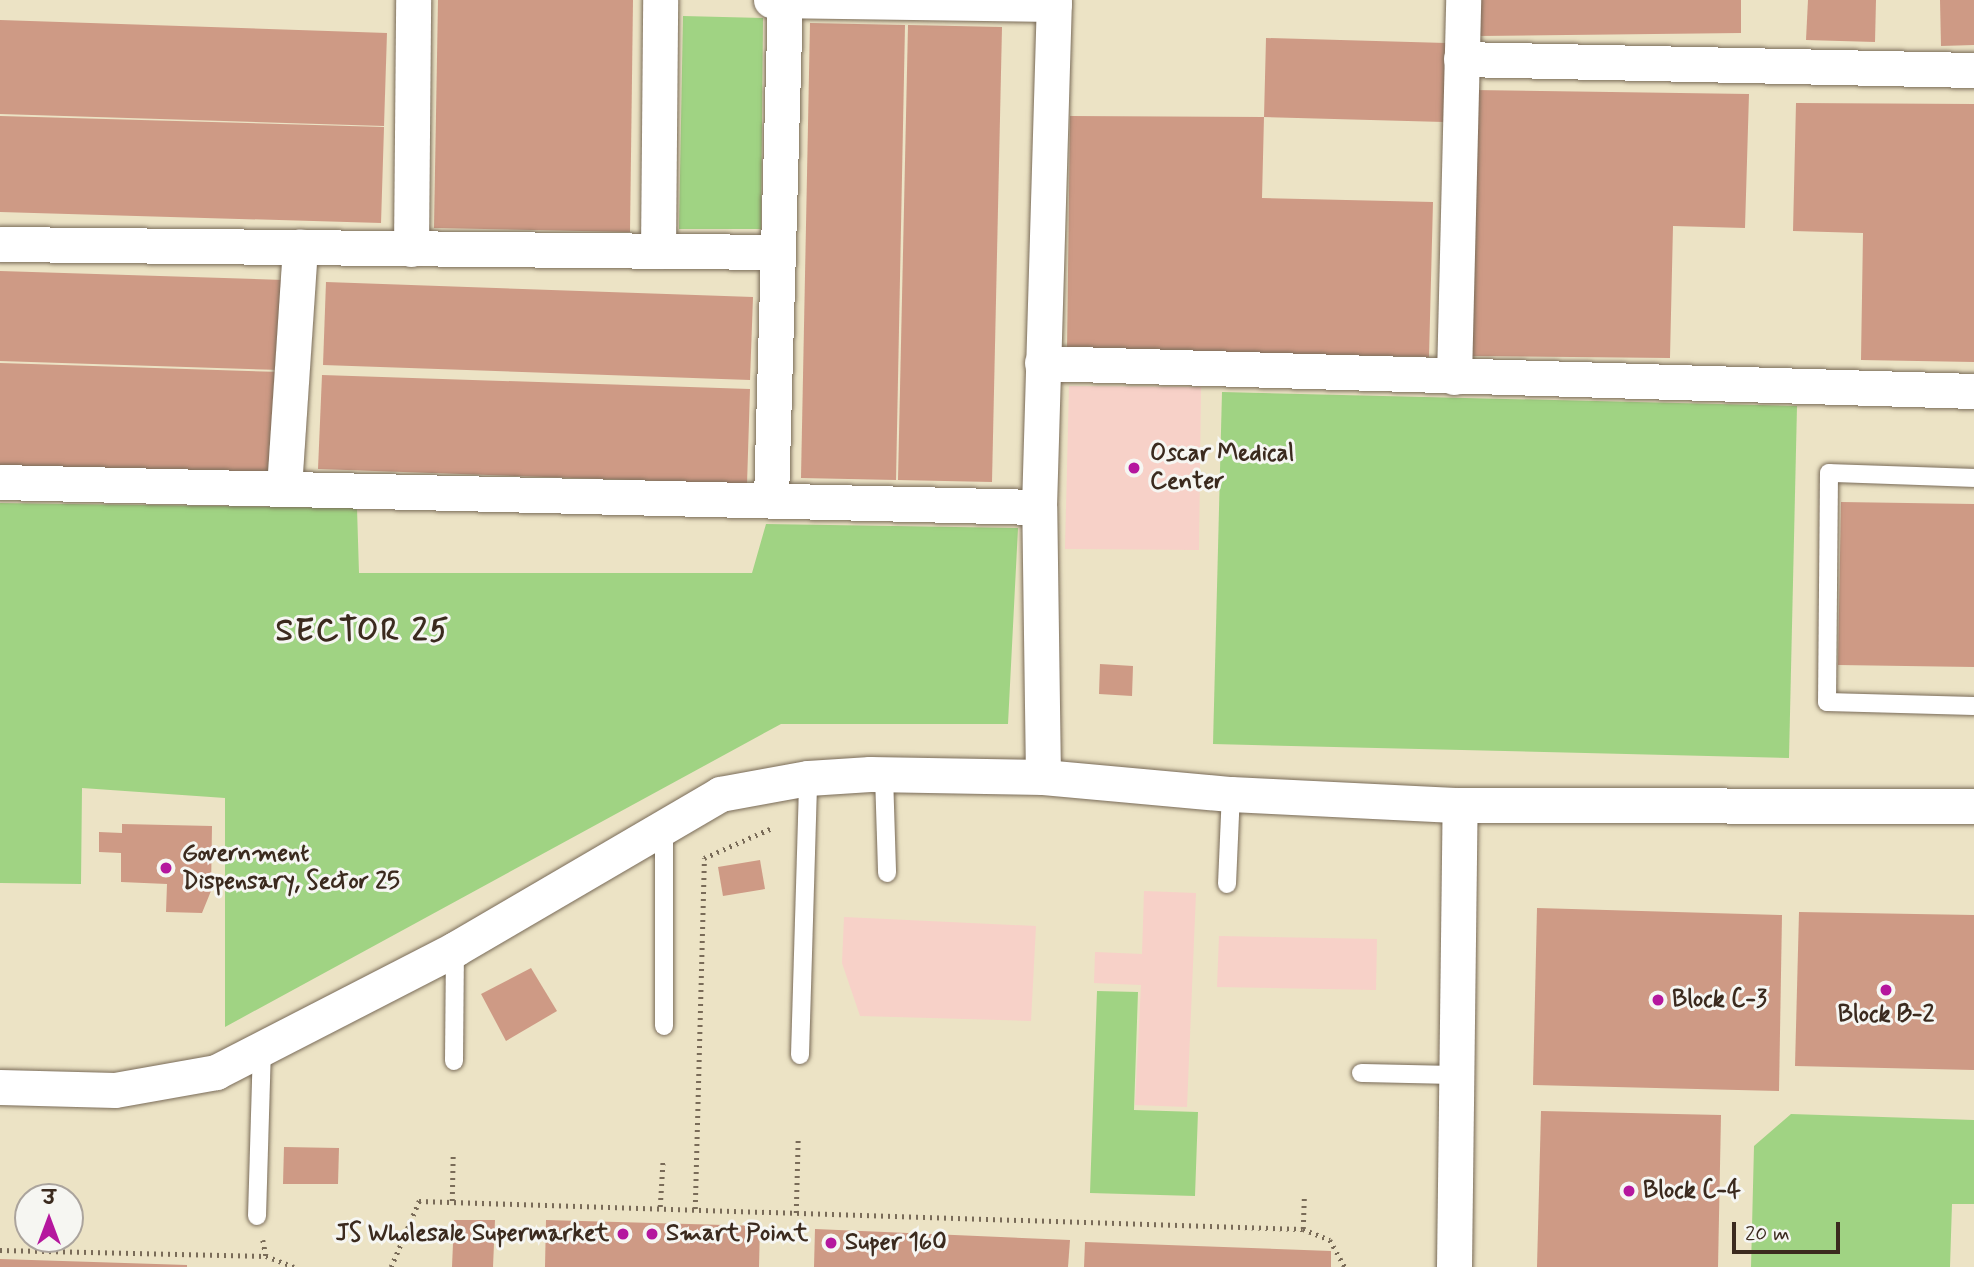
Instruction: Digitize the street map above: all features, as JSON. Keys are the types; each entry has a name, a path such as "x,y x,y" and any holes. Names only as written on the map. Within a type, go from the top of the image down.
{"street":[{"path":"411,249 413,0"},
{"path":"658,251 660,0"},
{"path":"771,0 1054,2 1042,363 1042,777"},
{"path":"771,499 785,0"},
{"path":"1454,377 1463,0"},
{"path":"1461,59 1974,69"},
{"path":"0,244 777,252"},
{"path":"284,488 300,247"},
{"path":"1042,363 1974,391"},
{"path":"0,482 1040,507"},
{"path":"0,1087 115,1090 216,1072 455,949 720,794 808,778 884,775 1042,777 1231,794 1460,805 1974,806"},
{"path":"1454,1267 1460,805"}],"lane":[{"path":"1974,478 1829,473 1827,689 1827,702 1974,706"},
{"path":"884,775 887,873"},
{"path":"800,1055 808,778"},
{"path":"1227,884 1231,794"},
{"path":"664,828 664,1027"},
{"path":"454,1061 455,949"},
{"path":"257,1216 262,1046"},
{"path":"1361,1073 1456,1074"}],"path":[{"path":"695,1209 704,858 772,828"},
{"path":"796,1213 797,1139"},
{"path":"452,1201 453,1154"},
{"path":"660,1207 663,1158"},
{"path":"1303,1229 1304,1196"},
{"path":"391,1267 419,1201 1303,1229 1330,1240 1345,1267"},
{"path":"0,1250 266,1256 294,1267"}],"shaded area":[{"name":"Oscar Medical Center","path":"1069,386 1201,387 1199,550 1065,549"},
{"path":"1144,891 1196,893 1187,1107 1135,1105 1141,985 1094,983 1095,952 1142,954"},
{"path":"844,917 1036,926 1031,1021 860,1016 842,963"},
{"path":"1219,936 1377,939 1376,990 1217,987"}],"green space":[{"path":"683,16 763,18 761,229 679,229"},
{"path":"1222,392 1797,406 1789,758 1213,744"},
{"path":"0,503 357,508 359,573 752,573 766,524 1018,528 1008,724 781,724 225,1027 225,798 82,788 81,884 0,883"},
{"path":"1097,991 1138,992 1134,1110 1198,1112 1195,1196 1090,1193"},
{"path":"1791,1114 1974,1120 1974,1204 1952,1204 1950,1267 1751,1267 1754,1146"}],"building":[{"path":"438,0 633,0 630,232 434,228"},
{"path":"1480,0 1741,0 1741,33 1479,36"},
{"path":"1808,0 1876,0 1875,42 1806,40"},
{"path":"1940,0 1974,0 1974,45 1941,46"},
{"path":"0,20 387,33 384,126 0,114"},
{"path":"810,23 905,25 896,480 801,478"},
{"path":"908,25 1002,27 992,482 898,480"},
{"path":"1266,38 1446,43 1444,122 1264,117"},
{"path":"1473,90 1749,94 1745,228 1673,226 1670,358 1471,356"},
{"path":"1796,103 1974,104 1974,362 1861,360 1863,233 1793,231"},
{"path":"0,116 384,127 381,223 0,212"},
{"path":"1070,116 1264,117 1262,198 1433,202 1429,357 1067,350"},
{"path":"0,271 284,280 281,370 0,361"},
{"path":"326,282 753,297 750,380 323,365"},
{"path":"0,363 281,372 278,475 0,466"},
{"path":"322,375 750,389 747,484 318,469"},
{"path":"1841,502 1974,504 1974,667 1838,665"},
{"path":"1100,664 1133,666 1132,696 1099,694"},
{"name":"Government Dispensary, Sector 25","path":"122,824 212,826 211,891 202,913 166,912 167,884 121,882 121,853 99,852 99,832 122,833"},
{"path":"760,860 765,889 723,896 718,867"},
{"name":"Block C-3","path":"1537,908 1782,915 1779,1091 1533,1085"},
{"name":"Block B-2","path":"1799,912 1974,915 1974,1070 1795,1066"},
{"path":"531,968 557,1011 506,1041 481,994"},
{"name":"Block C-4","path":"1541,1111 1721,1115 1718,1267 1537,1267"},
{"path":"284,1147 339,1148 338,1184 283,1184"},
{"path":"454,1220 495,1220 493,1267 452,1267"},
{"path":"546,1220 760,1226 759,1267 545,1267"},
{"path":"815,1229 1070,1240 1068,1267 814,1267"},
{"path":"1085,1242 1331,1251 1331,1267 1084,1267"},
{"path":"0,1259 187,1265 187,1267 0,1267"}],"place":[{"name":"Oscar Medical Center","path":"1134,468"},
{"name":"Government Dispensary, Sector 25","path":"166,868"},
{"name":"Block B-2","path":"1886,990"},
{"name":"Block C-3","path":"1658,1000"},
{"name":"Block C-4","path":"1629,1191"},
{"name":"JS Wholesale Supermarket","path":"623,1234"},
{"name":"Smart Point","path":"652,1234"},
{"name":"Super 160","path":"831,1243"}],"district":[{"name":"SECTOR 25","path":"363,631"}]}
